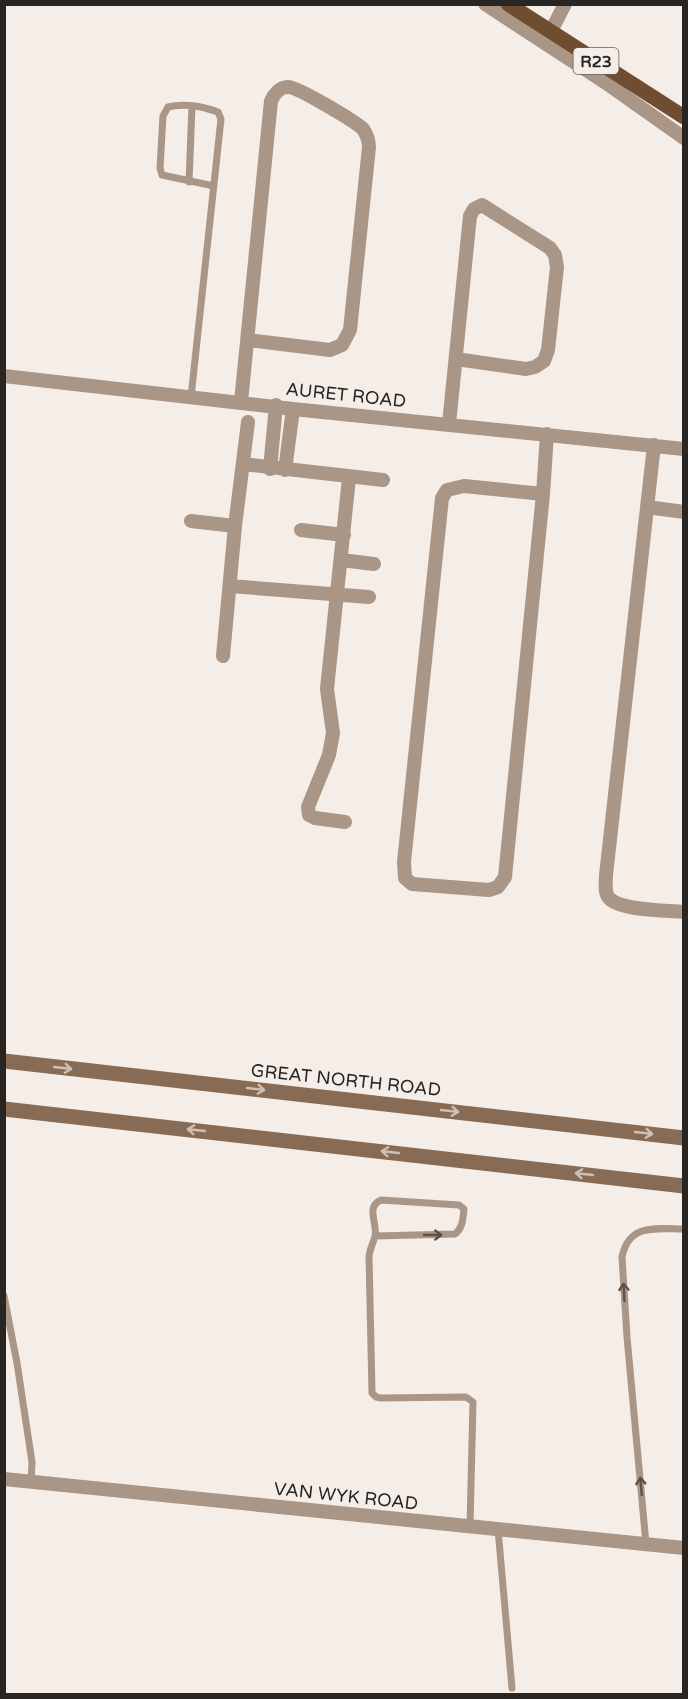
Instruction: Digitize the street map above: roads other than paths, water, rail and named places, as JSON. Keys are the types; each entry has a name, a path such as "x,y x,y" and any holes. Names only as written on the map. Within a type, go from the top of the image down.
{"main road":[{"name":"R23","path":"508,4 684,117"},
{"name":"GREAT NORTH ROAD","path":"4,1061 684,1138"},
{"path":"4,1109 684,1186"}],"street":[{"path":"485,4 609,85 684,138"},
{"path":"550,32 565,4"},
{"path":"241,402 271,101 278,91 284,87 291,87 357,124 368,139 350,330 342,345 330,350 248,340"},
{"path":"449,424 470,216 474,209 482,205 544,243 555,255 556,267 548,350 544,361 530,368 456,359"},
{"name":"AURET ROAD","path":"4,376 276,405 293,409 684,449"},
{"path":"270,469 276,405"},
{"path":"285,470 293,409"},
{"path":"223,656 235,526 248,422"},
{"path":"543,494 457,486 447,490 441,498 404,862 405,879 412,884 489,890 498,887 504,880 543,494 547,434"},
{"path":"654,446 607,863 606,890 610,898 623,906 684,912"},
{"path":"243,464 270,469 383,480"},
{"path":"345,822 315,818 309,815 308,807 333,733 327,689 349,477"},
{"path":"647,507 684,512"},
{"path":"191,521 235,526"},
{"path":"301,530 344,536"},
{"path":"341,560 374,564"},
{"path":"230,586 369,597"},
{"name":"VAN WYK ROAD","path":"4,1479 684,1548"}],"lane":[{"path":"191,397 214,186 221,119 218,112 209,108 177,105 168,107 163,116 160,168 162,175 214,186"},
{"path":"189,182 192,106"},
{"path":"375,1236 455,1234 462,1224 464,1209 459,1205 381,1200 373,1208 375,1236 370,1245 369,1256 372,1393 381,1398 466,1396 473,1402 470,1526"},
{"path":"646,1544 622,1257 624,1246 636,1233 644,1229 684,1229"},
{"path":"4,1296 32,1462 31,1481"},
{"path":"498,1529 512,1688"}]}
